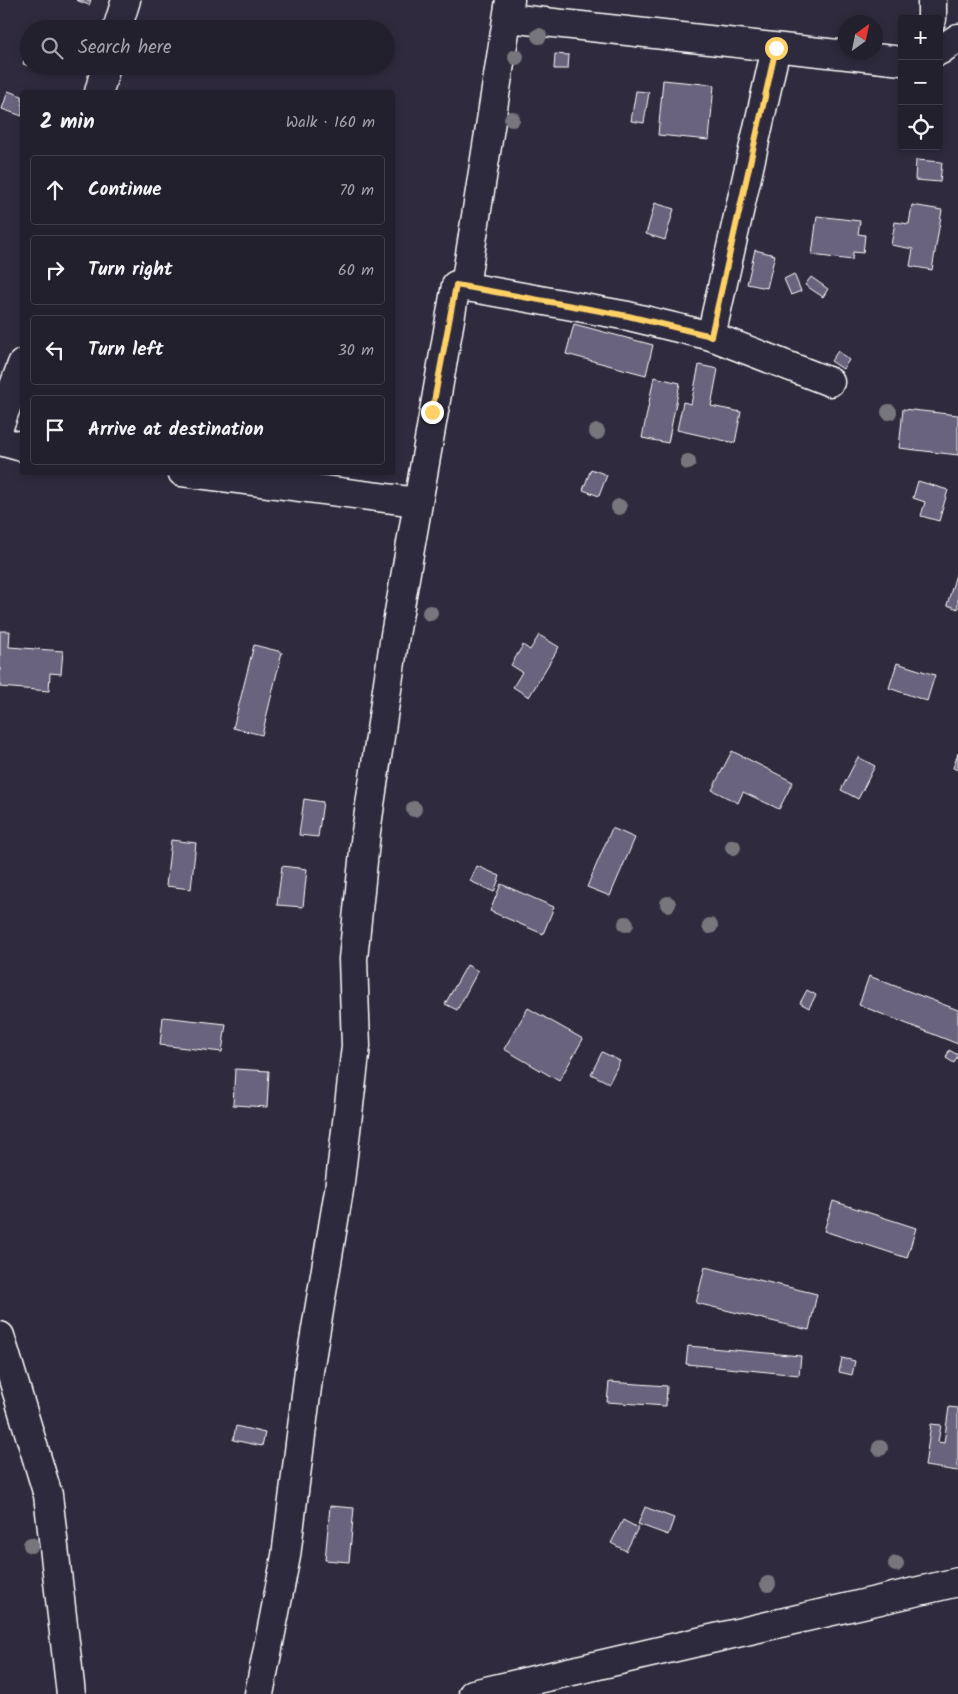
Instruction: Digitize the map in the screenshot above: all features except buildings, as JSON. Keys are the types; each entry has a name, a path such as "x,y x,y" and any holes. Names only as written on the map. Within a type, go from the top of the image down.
{"street":[{"path":"120,20 126,0"},
{"path":"932,0 932,15"},
{"path":"465,286 509,9 776,48 898,61"},
{"path":"943,47 958,38"},
{"path":"711,336 776,48"},
{"path":"99,90 103,75"},
{"path":"259,1694 286,1556 309,1371 339,1190 356,1046 352,959 366,832 417,502 456,285 628,316 711,336 830,382"},
{"path":"0,424 20,369"},
{"path":"0,441 20,446"},
{"path":"206,475 417,502"},
{"path":"0,1336 48,1495 71,1694"},
{"path":"473,1694 958,1582"}],"route":[{"path":"432,412 456,285 628,316 711,336 776,48"}]}
